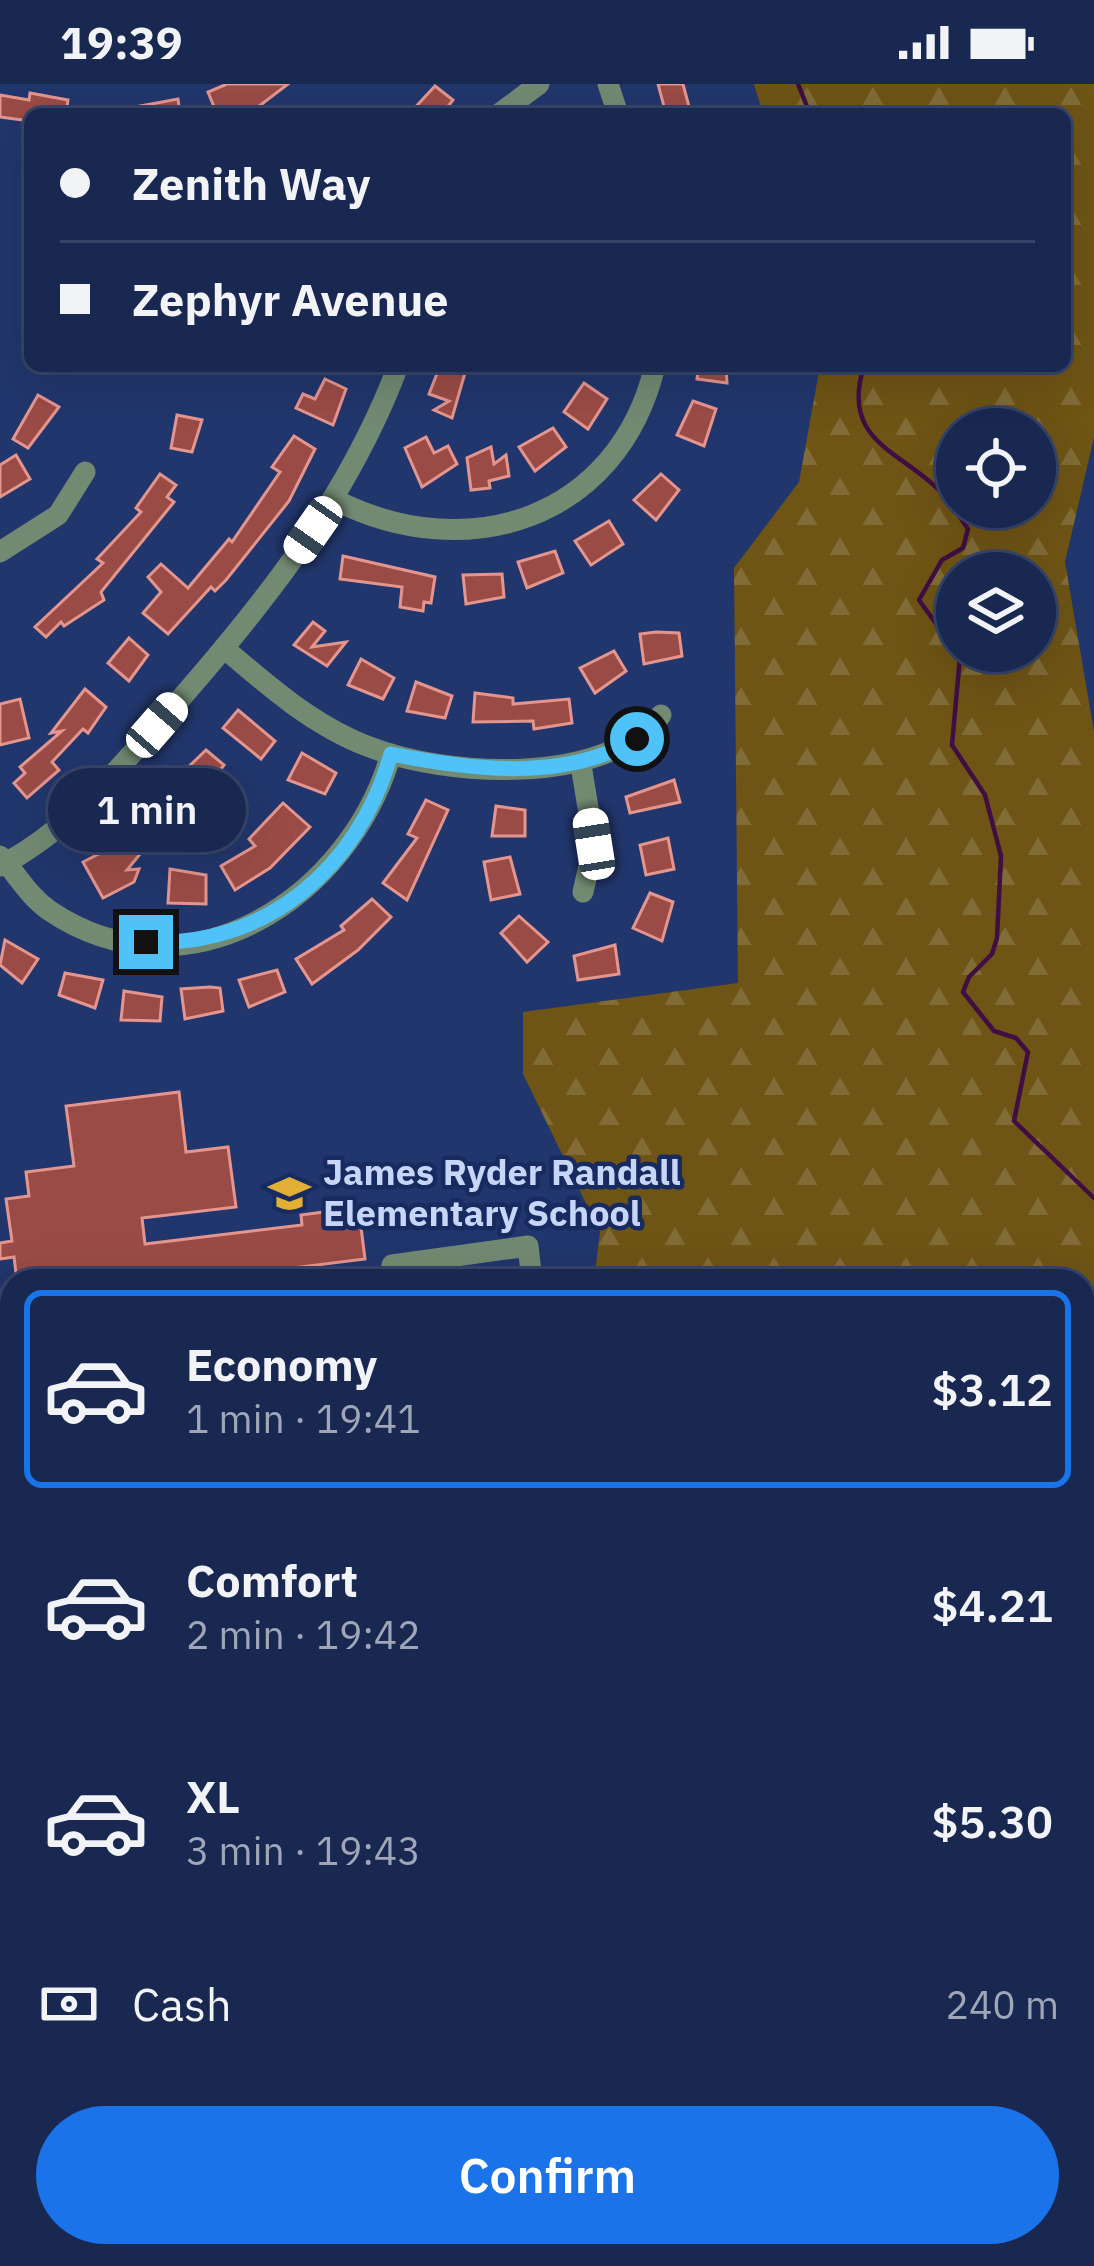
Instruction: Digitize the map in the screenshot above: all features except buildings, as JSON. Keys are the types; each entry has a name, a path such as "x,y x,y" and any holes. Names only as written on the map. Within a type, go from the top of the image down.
{"street":[{"path":"507,108 539,84"},
{"path":"391,754 376,798 330,868 276,912 218,938 146,942 88,930 39,903 2,862 92,797 224,648 335,500 395,372"},
{"path":"335,500 383,521 426,531 476,532 527,517 565,497 611,456 635,422 654,372"},
{"path":"0,552 58,515 85,472"},
{"path":"224,648 318,721 391,754 485,767 581,765 637,739 661,715"},
{"path":"581,765 594,844 583,892"},
{"path":"392,1265 528,1246 531,1269"}],"green space":[{"path":"754,84 1094,84 1094,437 1065,562 1094,732 1094,1269 595,1269 600,1232 523,1074 523,1012 738,983 734,568 799,482 819,372 1071,372 1071,108 761,108"}],"waterway":[{"path":"798,84 808,108"},
{"path":"863,372 860,413 868,430 930,481 968,529 963,548 942,560 919,600 960,657 952,745 985,795 1001,856 997,938 992,954 969,977 963,992 994,1031 1016,1038 1028,1052 1014,1121 1094,1198"}],"place":[{"name":"James Ryder Randall Elementary School","path":"289,1193"}],"route":[{"path":"146,942 218,938 292,902 350,843 376,798 391,754 497,768 581,765 637,739"}]}
